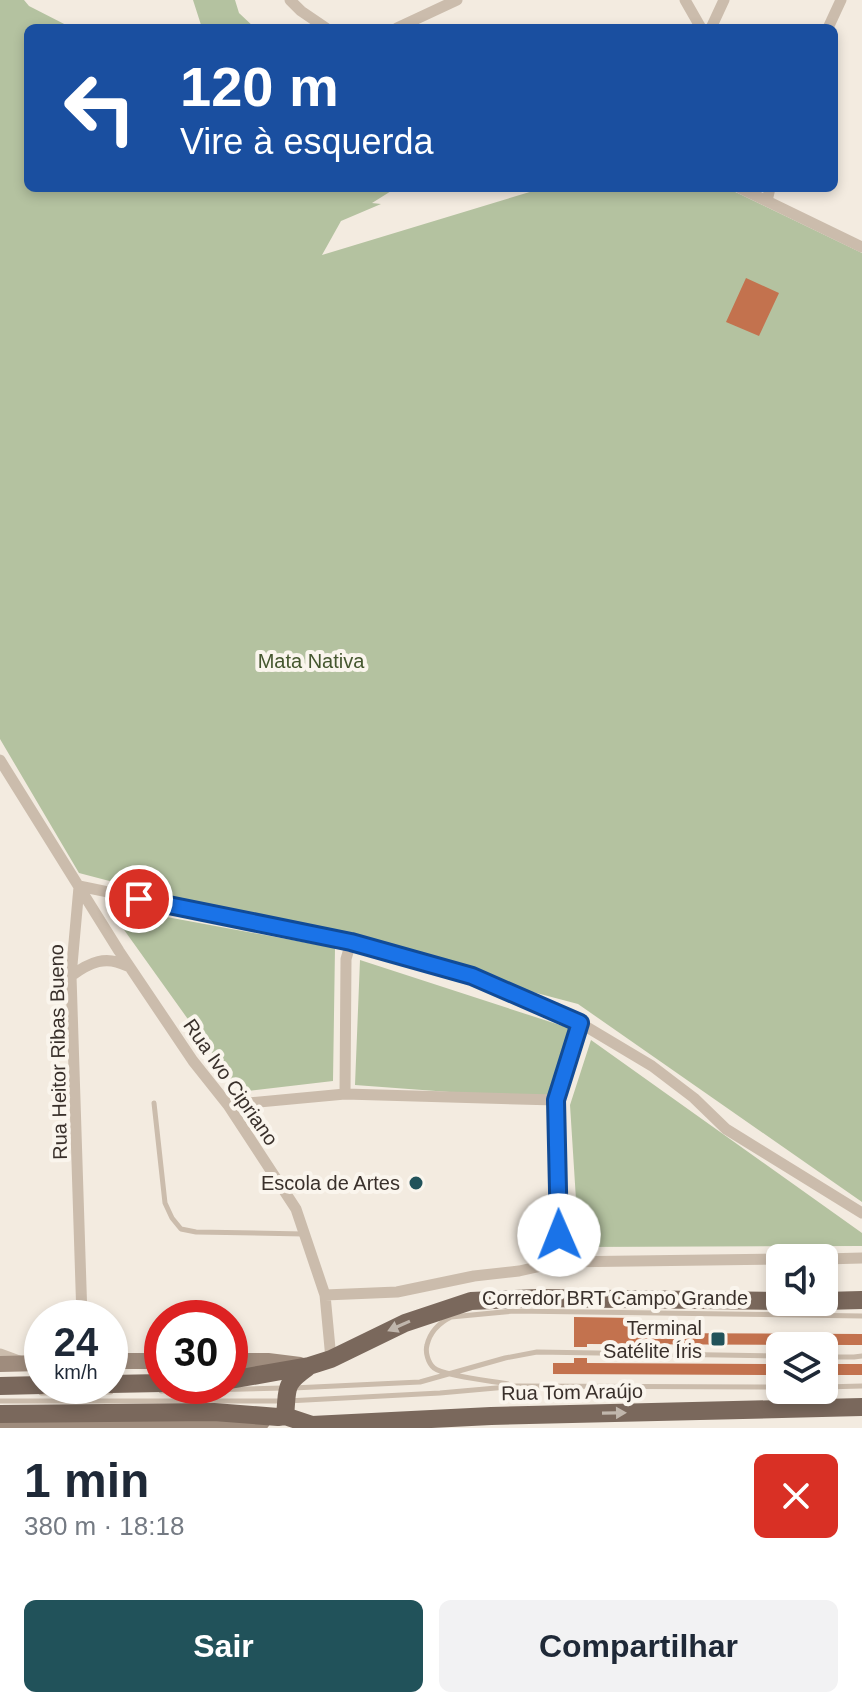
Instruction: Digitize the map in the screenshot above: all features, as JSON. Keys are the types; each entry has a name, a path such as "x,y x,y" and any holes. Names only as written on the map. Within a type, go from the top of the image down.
{"main road":[{"path":"248,1377 331,1359 405,1323 471,1301 538,1298 766,1301"},
{"path":"838,1301 862,1300"},
{"path":"285,1410 291,1380 309,1366"},
{"path":"0,1386 24,1388"},
{"name":"Rua Tom Araújo","path":"0,1414 285,1410 312,1426 862,1407"}],"street":[{"path":"290,0 320,24"},
{"path":"406,24 457,0"},
{"path":"685,0 699,24"},
{"path":"713,24 724,0"},
{"path":"830,24 841,0"},
{"path":"748,192 862,247"},
{"path":"767,201 769,192"},
{"path":"0,760 79,886 351,942 472,976 580,1023 652,1066 694,1098 726,1129 862,1213"},
{"name":"Rua Ivo Cipriano","path":"79,886 119,951 193,1061 228,1105 296,1209 325,1295 331,1359"},
{"name":"Rua Heitor Ribas Bueno","path":"79,886 71,976 81,1300"},
{"path":"345,1094 346,959 351,942"},
{"path":"71,976 99,961 110,960 132,968"},
{"path":"559,1262 556,1100 580,1023"},
{"path":"228,1105 345,1094 556,1100"},
{"path":"838,1259 862,1258"},
{"path":"325,1295 397,1292 559,1262 766,1259"},
{"path":"0,1354 24,1361"},
{"path":"248,1361 309,1366"},
{"path":"0,1364 24,1364"},
{"path":"0,1426 267,1422 285,1410"}],"lane":[{"path":"154,1103 165,1203 181,1229 305,1234"},
{"name":"Corredor BRT Campo Grande","path":"451,1374 435,1369 426,1353 432,1332 451,1317 514,1311 862,1316"},
{"path":"248,1403 285,1410 420,1382 537,1352 766,1356"},
{"path":"838,1357 862,1356"},
{"path":"451,1374 517,1386"},
{"path":"0,1401 285,1410 517,1386 766,1387"},
{"path":"838,1387 862,1386"}],"green space":[{"name":"Mata Nativa","path":"0,0 24,0 29,6 64,24 24,24 24,192 390,192 372,203 381,204 341,221 322,255 530,192 735,192 862,253 862,1202 578,1004 79,873 0,739"},
{"path":"193,0 235,0 239,13 251,24 201,24"},
{"path":"107,906 335,948 333,1081 240,1092"},
{"path":"360,960 569,1028 556,1100 355,1085"},
{"path":"591,1040 862,1233 862,1246 579,1247 570,1105"}],"building":[{"path":"746,278 779,293 759,336 726,322"},
{"path":"574,1317 633,1318 633,1333 766,1334 766,1345 587,1344 587,1347 574,1347"},
{"path":"838,1334 862,1334 862,1345 838,1345"},
{"path":"574,1358 587,1358 587,1363 766,1364 766,1375 553,1374 553,1363 574,1363"},
{"path":"838,1364 862,1364 862,1375 838,1375"}],"place":[{"name":"Escola de Artes","path":"416,1183"},
{"name":"Terminal Satélite Íris","path":"718,1339"}],"route":[{"path":"139,899 351,942 472,976 580,1023 556,1100 559,1235"}]}
